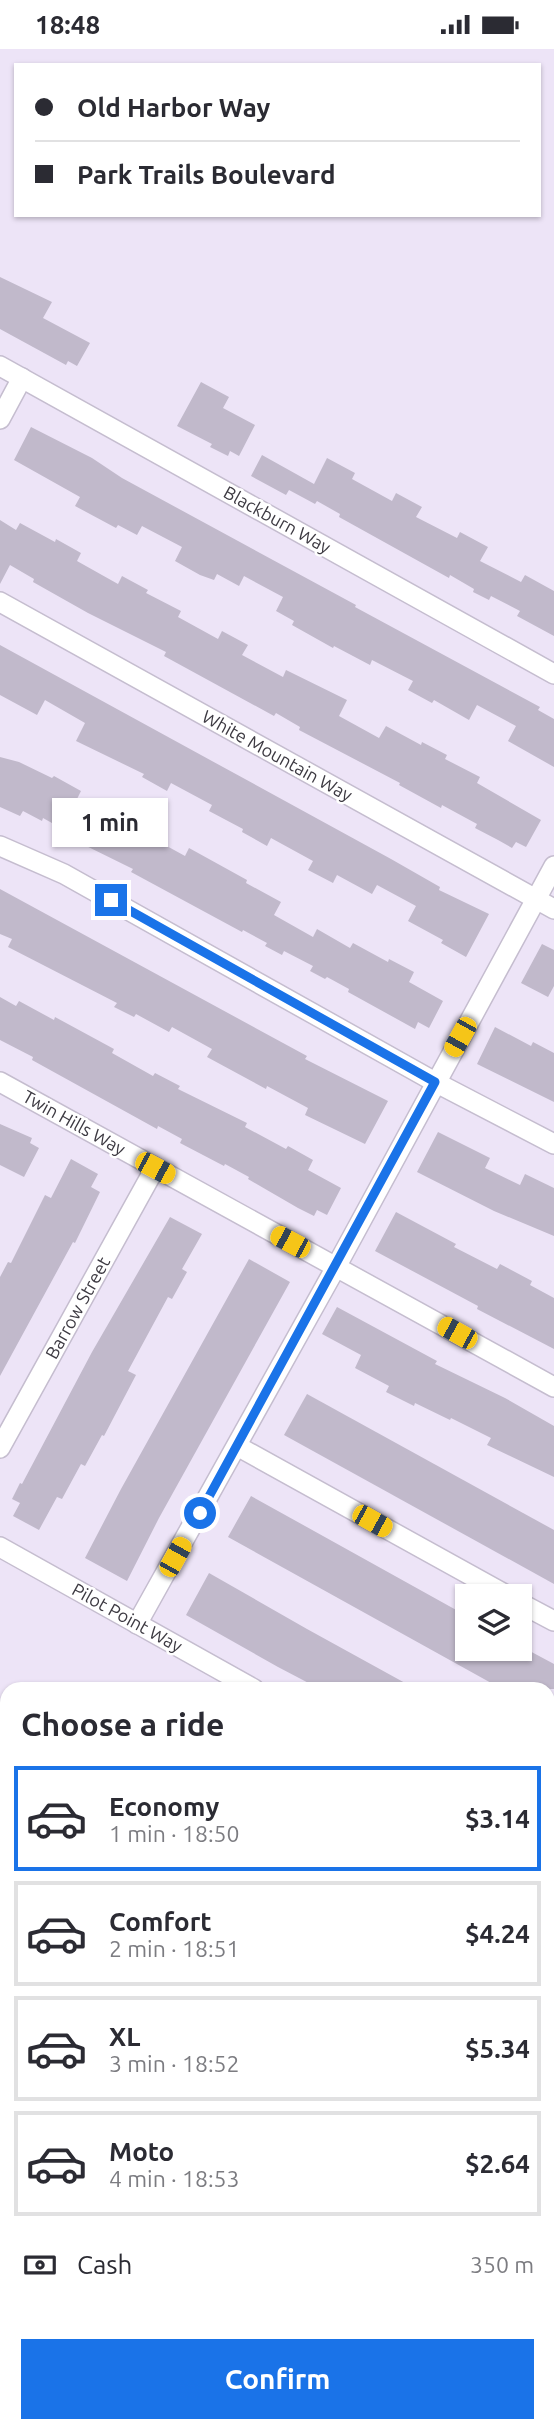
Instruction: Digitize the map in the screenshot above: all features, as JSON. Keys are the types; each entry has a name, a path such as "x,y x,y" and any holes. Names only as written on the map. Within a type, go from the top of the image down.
{"street":[{"name":"Blackburn Way","path":"0,366 554,674"},
{"path":"0,419 22,378"},
{"name":"White Mountain Way","path":"0,602 554,909"},
{"path":"0,846 64,874 435,1082 554,1144"},
{"path":"138,1624 554,866"},
{"name":"Twin Hills Way","path":"0,1082 554,1387"},
{"name":"Barrow Street","path":"0,1448 155,1168"},
{"path":"237,1446 486,1584"},
{"name":"Pilot Point Way","path":"0,1547 242,1682"},
{"path":"532,1609 554,1622"}],"building":[{"path":"0,277 52,302 43,318 90,343 77,366 68,361 66,365 0,329"},
{"path":"201,382 229,397 223,408 255,425 239,456 230,451 228,456 210,447 212,444 177,426"},
{"path":"31,427 92,458 122,478 540,707 538,710 554,719 554,767 508,741 516,726 477,705 469,720 434,700 432,703 408,690 413,681 372,660 370,665 334,646 333,648 292,625 294,621 276,611 283,597 244,576 239,586 217,574 214,580 200,575 175,561 182,547 142,526 137,535 118,525 116,528 75,506 80,497 14,460"},
{"path":"262,455 314,484 327,458 355,473 352,479 392,501 396,493 422,507 416,517 457,538 460,532 488,547 480,561 521,582 525,575 554,591 554,636 517,616 520,611 491,596 489,600 473,592 474,589 450,575 449,578 339,517 340,514 317,501 315,504 289,490 286,495 251,476"},
{"path":"0,520 16,530 20,523 55,542 56,539 81,553 77,561 118,584 122,576 148,590 146,593 181,611 178,617 218,639 222,631 248,645 242,655 283,677 286,670 347,700 339,716 379,738 386,726 421,745 422,742 447,755 445,759 480,777 477,783 541,820 526,847 516,842 512,848 475,828 477,824 442,805 441,808 399,785 400,783 299,730 300,727 276,713 274,716 164,656 166,652 88,613 33,582 34,579 10,565 0,584"},
{"path":"0,645 391,859 440,887 439,890 489,914 466,957 441,943 443,940 408,921 416,906 377,885 372,894 337,875 333,883 308,870 313,861 271,838 267,846 242,832 243,829 209,811 212,805 171,783 167,791 142,777 144,774 76,741 85,723 45,700 37,715 0,695"},
{"path":"0,757 19,762 52,778 54,776 81,791 77,799 116,820 119,813 148,828 145,834 185,856 189,848 247,880 246,883 281,902 274,915 313,937 317,929 350,948 353,943 388,962 389,959 414,972 409,982 443,1001 429,1028 418,1022 415,1029 348,992 349,989 310,971 313,966 284,951 282,955 265,946 267,943 131,872 133,869 66,836 68,832 43,818 42,821 23,811 20,816 0,807"},
{"path":"0,889 307,1056 305,1059 388,1101 365,1144 305,1115 308,1108 207,1057 212,1049 172,1027 169,1032 136,1014 134,1017 114,1007 117,1003 8,947 12,939 0,934"},
{"path":"542,944 554,950 554,986 548,997 521,983"},
{"path":"0,997 16,1006 19,1001 54,1020 55,1017 114,1049 112,1053 153,1076 155,1073 180,1086 178,1089 247,1123 245,1127 313,1160 308,1170 341,1188 327,1215 317,1210 314,1216 298,1208 248,1179 249,1177 180,1143 182,1139 158,1126 157,1129 0,1040"},
{"path":"495,1027 531,1046 533,1042 554,1053 554,1102 477,1064"},
{"path":"0,1124 32,1138 30,1143 39,1148 24,1177 0,1165"},
{"path":"438,1132 490,1158 485,1168 520,1185 525,1174 554,1188 554,1236 494,1211 417,1172"},
{"path":"71,1159 98,1174 91,1187 100,1192 75,1243 73,1242 0,1376 0,1277 8,1262 11,1263 45,1195 51,1198"},
{"path":"396,1212 497,1269 500,1264 532,1281 530,1285 554,1298 554,1349 375,1251"},
{"path":"170,1217 202,1234 182,1269 187,1272 172,1299 168,1297 128,1371 136,1375 104,1436 102,1435 85,1466 81,1464 62,1499 57,1497 39,1530 13,1516 20,1503 12,1499"},
{"path":"249,1259 290,1282 127,1581 85,1558"},
{"path":"337,1307 437,1361 435,1364 505,1398 554,1426 554,1477 487,1445 491,1438 451,1418 450,1420 415,1403 414,1406 386,1392 389,1386 355,1368 361,1355 322,1334"},
{"path":"307,1394 554,1530 554,1584 284,1435"},
{"path":"251,1496 455,1609 455,1661 532,1661 532,1652 554,1664 554,1682 489,1682 228,1537"},
{"path":"209,1573 403,1682 307,1682 186,1615"}],"route":[{"path":"111,900 435,1082 200,1513"}]}
